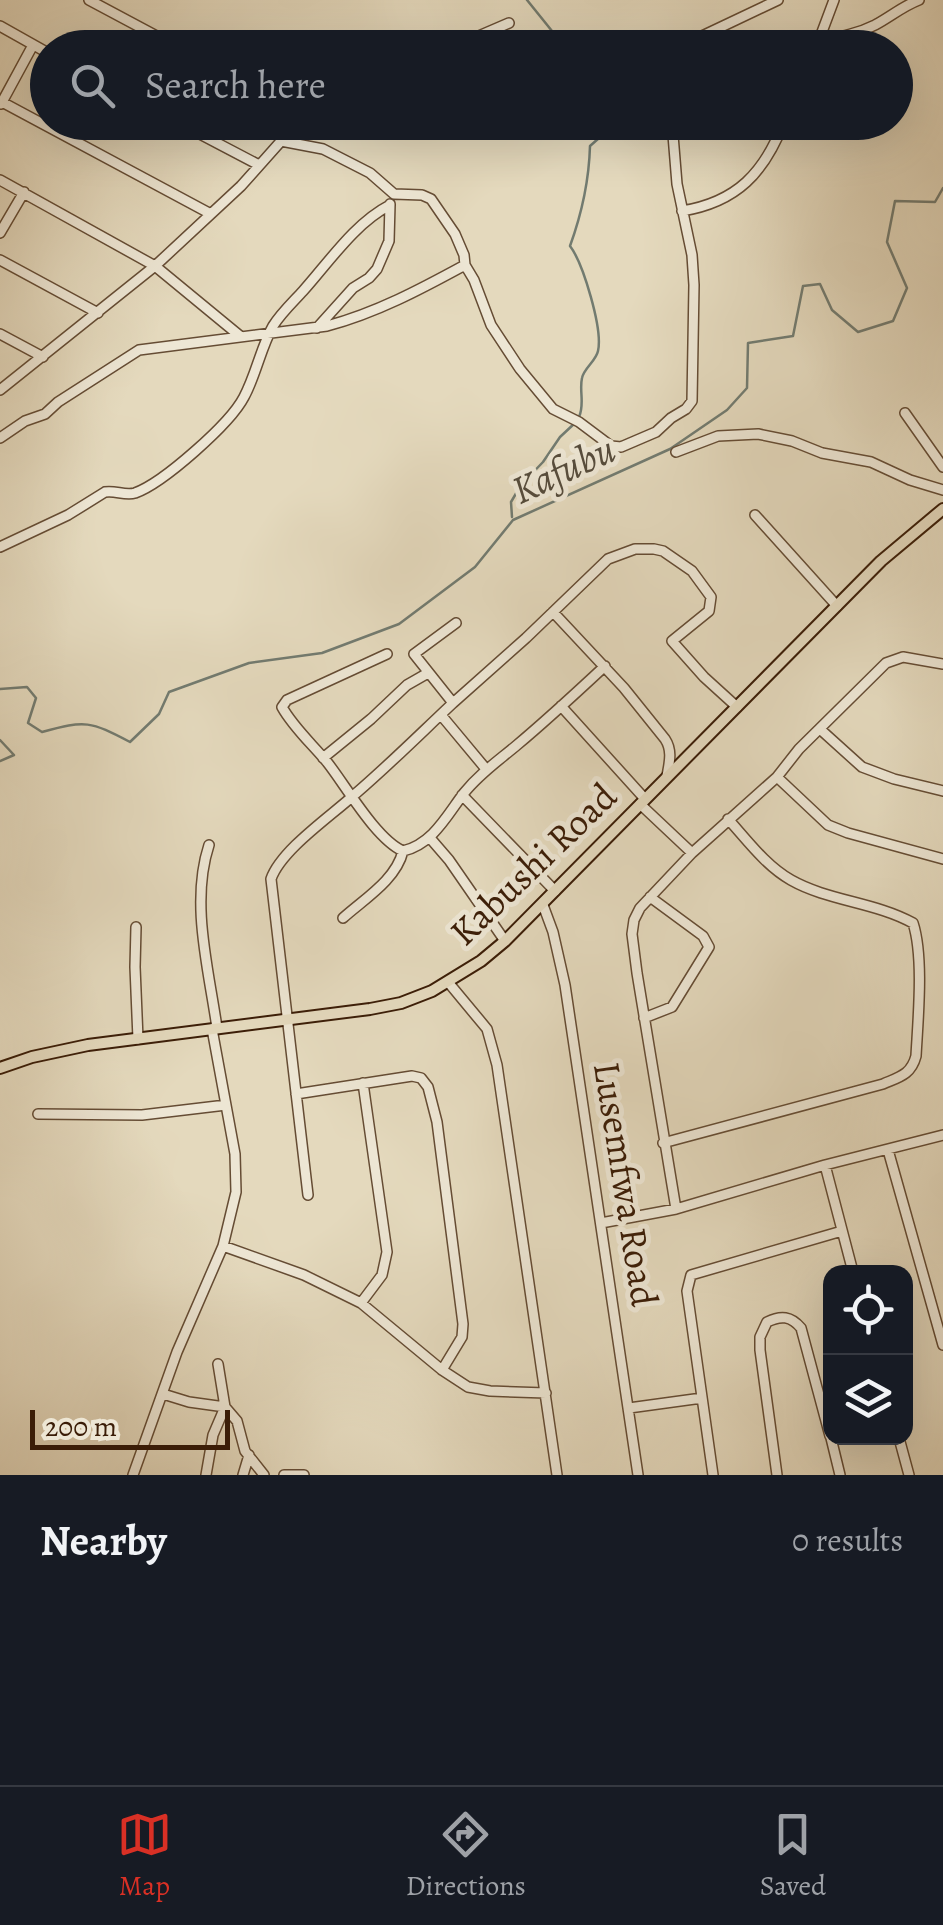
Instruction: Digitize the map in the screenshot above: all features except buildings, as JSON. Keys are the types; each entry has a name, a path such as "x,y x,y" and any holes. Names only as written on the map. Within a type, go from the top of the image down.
{"main road":[{"name":"Kabushi Road","path":"0,1068 88,1045 402,1003 448,982 481,961 543,904 881,561 943,509"}],"street":[{"path":"89,0 145,30"},
{"path":"714,30 778,0"},
{"path":"823,30 834,0"},
{"path":"864,30 919,0"},
{"path":"493,30 509,23"},
{"path":"0,26 30,43"},
{"path":"30,52 1,103 30,118"},
{"path":"71,140 210,213"},
{"path":"210,140 258,166"},
{"path":"0,546 68,515 105,492 134,493 219,430 236,412 278,318 373,214 392,199 403,196 422,195 431,199 455,234 492,325 520,369 553,409 612,446 648,438 690,405 692,255 672,140"},
{"path":"682,211 710,206 740,188 763,164 775,140"},
{"path":"0,390 156,266 281,141 323,149 364,170 392,199 389,240 377,269 343,298 317,328"},
{"path":"0,180 156,266 240,336"},
{"path":"0,233 24,192"},
{"path":"0,260 98,314"},
{"path":"0,438 24,421 45,414 139,350 317,328 364,314 465,265"},
{"path":"0,334 43,357"},
{"path":"905,413 943,467"},
{"path":"676,452 718,436 758,434 822,453 871,462 943,490"},
{"path":"755,515 838,606"},
{"path":"308,1195 271,879 274,870 608,559 635,549 664,551 692,571 710,597 709,611 672,640 704,677 737,706"},
{"path":"553,612 605,666 669,746 667,776"},
{"path":"453,703 414,654 456,623"},
{"path":"388,654 283,704 284,711 394,847 404,851 430,838 486,770 605,666"},
{"path":"676,1209 644,1018 632,934 634,920 640,908 692,853 776,777 862,684 893,658 943,664"},
{"path":"323,758 407,685 428,673"},
{"path":"561,706 692,853"},
{"path":"441,715 486,770"},
{"path":"821,730 862,767 894,779 942,787"},
{"path":"776,777 828,825 943,859"},
{"path":"462,795 555,890"},
{"path":"664,1143 883,1084 907,1074 916,1056 918,965 913,923 794,882 728,820"},
{"path":"430,838 505,940"},
{"path":"133,1475 190,1321 223,1246 236,1192 235,1154 203,933 204,861 209,845"},
{"path":"343,918 393,873 404,851"},
{"path":"644,1018 672,1007 710,947 703,936 650,897"},
{"name":"Lusemfwa Road","path":"543,904 565,985 638,1475"},
{"path":"136,927 138,1039"},
{"path":"448,982 475,1013 492,1042 557,1475"},
{"path":"296,1094 412,1076 422,1078 428,1087 437,1122 462,1324 462,1338 442,1370"},
{"path":"362,1303 382,1275 388,1252 363,1083"},
{"path":"38,1114 142,1115 226,1106"},
{"path":"601,1222 676,1209 943,1135"},
{"path":"888,1150 943,1343"},
{"path":"825,1166 851,1265"},
{"path":"713,1475 687,1291 690,1275 842,1231"},
{"path":"223,1246 304,1275 362,1303 468,1387 546,1393"},
{"path":"776,1475 760,1350 767,1322 784,1317 795,1320 801,1328 823,1408"},
{"path":"218,1364 225,1407 237,1421 243,1444 264,1475"},
{"path":"162,1394 225,1407"},
{"path":"628,1408 702,1398"},
{"path":"206,1475 212,1435 225,1407"},
{"path":"833,1445 840,1475"},
{"path":"901,1445 909,1475"},
{"path":"243,1475 249,1455"},
{"path":"284,1475 304,1475"}],"waterway":[{"path":"527,0 551,30"},
{"path":"579,417 582,378 597,355 599,341 591,297 570,246 584,197 590,146 597,140"},
{"name":"Kafubu","path":"0,689 27,687 36,698 28,723 42,732 88,725 130,742 159,714 169,692 249,663 322,653 399,624 475,567 513,520 670,449 727,410 747,388 748,343 793,336 803,286 820,284 832,310 858,332 893,321 907,288 887,242 895,201 935,202 943,188"},
{"path":"512,517 511,502 521,485 575,423"},
{"name":"Kafubu","path":"0,740 14,755 0,761"}]}
